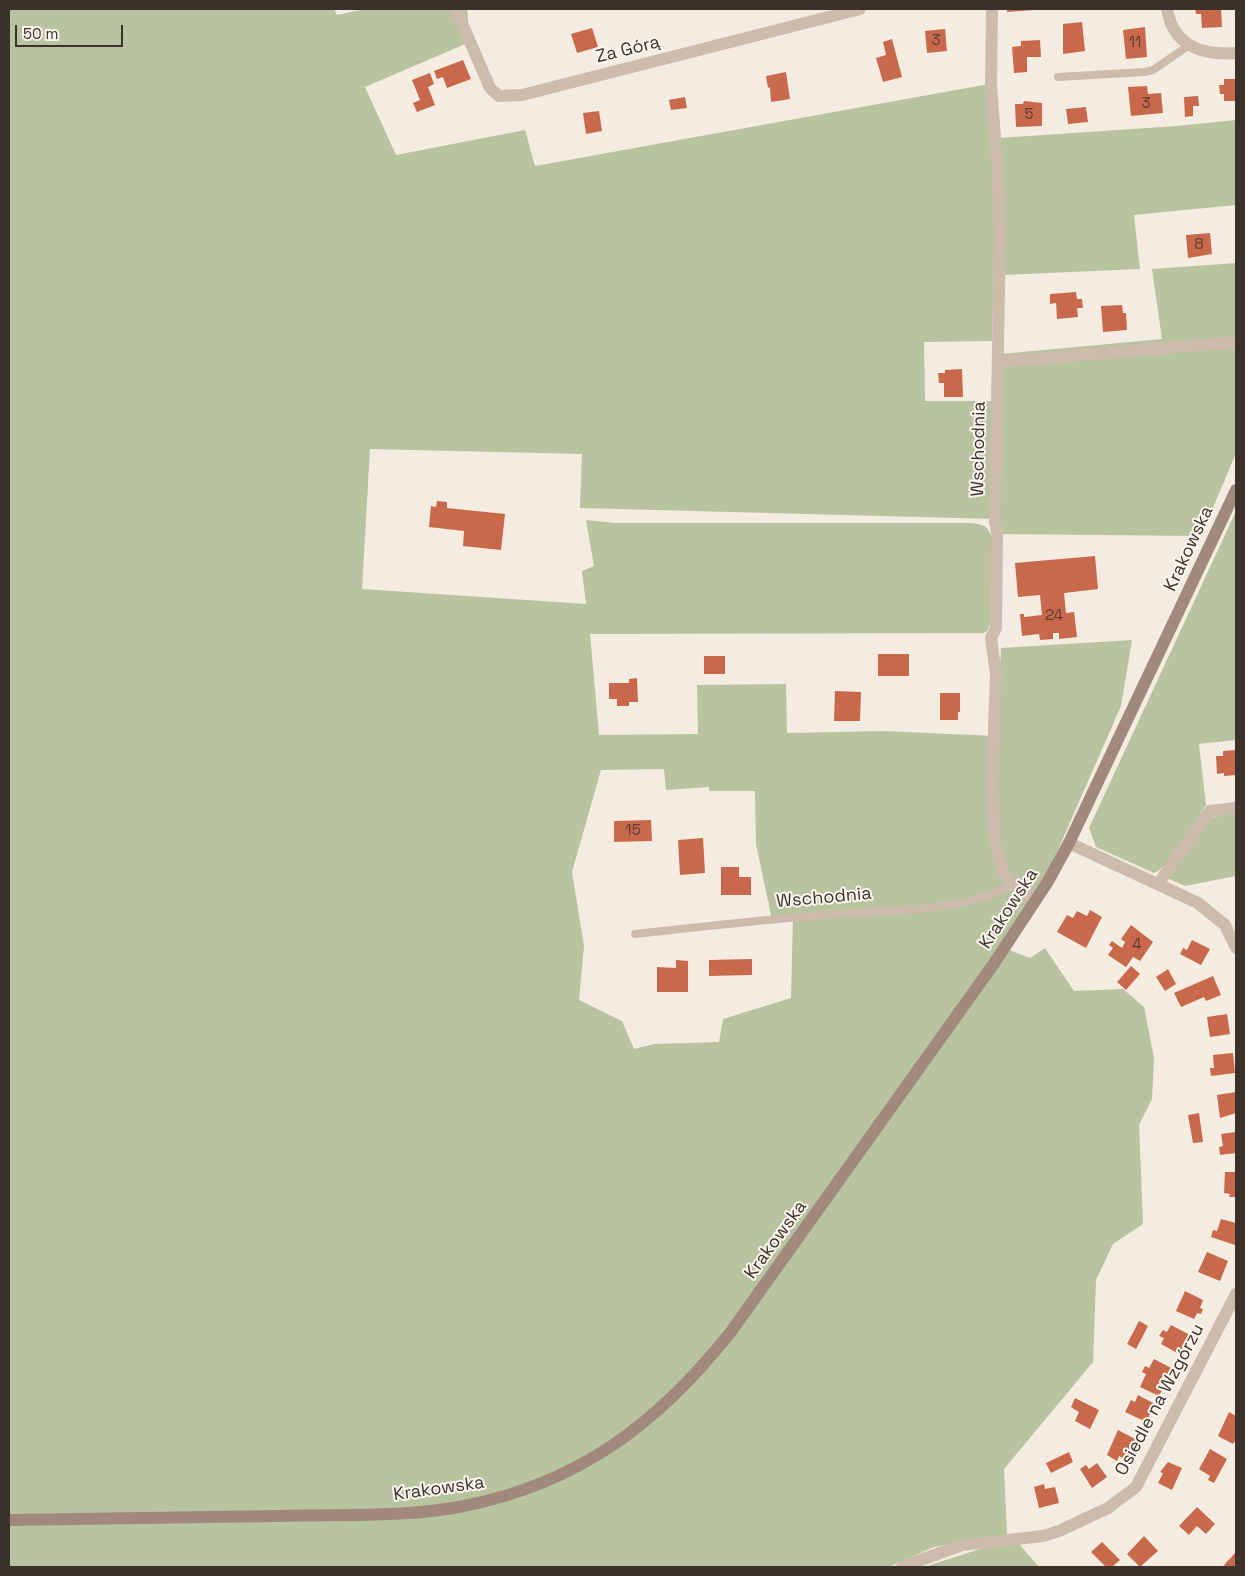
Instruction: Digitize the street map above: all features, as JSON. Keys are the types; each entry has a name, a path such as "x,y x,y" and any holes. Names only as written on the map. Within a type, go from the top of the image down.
{"main road":[{"name":"Krakowska","path":"9,1520 376,1514 432,1511 463,1507 520,1492 582,1464 614,1445 661,1409 707,1362 730,1333 978,986 1036,900 1069,843 1236,490"}],"street":[{"name":"Za Górą","path":"456,9 490,88 500,96 522,95 860,9"},
{"name":"Wschodnia","path":"992,9 991,86 1000,233 995,519 997,534 996,628 992,638 996,675 992,784 998,859 1003,873 1013,884 1036,900"},
{"path":"1168,9 1171,25 1188,46 1205,51 1236,53"},
{"path":"999,362 1236,342"},
{"path":"1158,884 1210,811 1236,808"},
{"path":"1069,843 1198,903 1225,925 1236,948"},
{"name":"Osiedle na Wzgórzu","path":"902,1567 962,1545 1052,1534 1108,1508 1127,1495 1136,1487 1236,1294"}],"lane":[{"path":"1058,77 1145,72 1153,70 1188,46"},
{"name":"Wschodnia","path":"635,934 966,903 996,894 1013,884"}],"green space":[{"path":"9,9 334,9 337,15 365,9 467,9 470,42 365,87 396,155 525,130 535,166 989,84 996,191 992,341 924,342 925,401 992,401 1001,354 1162,339 1152,269 1236,263 1236,453 1201,536 997,534 995,519 580,508 582,454 370,449 362,589 586,604 582,571 594,566 586,520 615,523 972,523 983,525 989,531 992,538 990,624 987,631 983,633 590,634 599,735 698,734 697,685 786,684 787,733 884,731 994,736 997,735 1001,648 1132,640 1121,706 1036,900 1004,948 1030,958 1045,948 1074,991 1123,989 1144,1007 1154,1058 1152,1099 1139,1125 1143,1224 1113,1244 1096,1280 1093,1362 1004,1469 1007,1535 934,1547 889,1567 9,1567","holes":["664,769 666,790 709,787 709,791 755,791 756,844 772,920 793,918 791,998 723,1019 719,1042 654,1044 634,1049 622,1021 579,1000 584,946 572,872 601,770"]},
{"path":"1236,120 1236,205 1134,215 1140,269 1002,275 999,138 1177,126"},
{"path":"1236,511 1236,740 1199,744 1206,805 1175,853 1161,869 1154,873 1096,847 1089,828"},
{"path":"1236,812 1236,876 1185,886 1167,878 1210,818"},
{"path":"1014,1538 1039,1567 924,1567"}],"building":[{"path":"1007,9 1034,9 1034,10 1007,12"},
{"path":"1195,9 1221,9 1222,27 1202,28 1201,14 1196,14"},
{"path":"1082,22 1085,51 1063,54 1063,24"},
{"path":"1145,27 1147,57 1126,59 1123,30"},
{"path":"592,28 598,47 577,53 571,34"},
{"path":"945,29 947,51 927,53 925,31"},
{"path":"892,39 902,77 883,82 876,58 886,55 883,42"},
{"path":"1040,40 1041,57 1027,57 1027,72 1014,73 1012,47 1021,46 1021,41"},
{"path":"463,60 471,79 447,88 443,77 437,79 434,71"},
{"path":"786,72 790,99 771,102 770,87 768,88 766,76"},
{"path":"430,73 434,84 428,87 435,105 417,112 413,103 420,100 412,80"},
{"path":"1224,79 1236,79 1236,101 1224,101 1224,94 1220,94 1219,85 1224,85"},
{"path":"1147,86 1148,94 1161,93 1163,113 1131,116 1128,87"},
{"path":"1198,96 1199,106 1193,106 1193,116 1185,117 1184,97"},
{"path":"685,97 687,108 671,110 669,100"},
{"path":"1024,101 1042,103 1042,126 1016,127 1015,104 1023,104"},
{"path":"1086,107 1088,122 1068,124 1066,109"},
{"path":"599,111 602,131 586,134 583,113"},
{"path":"1210,233 1212,254 1188,258 1186,235"},
{"path":"1076,292 1077,299 1082,299 1083,308 1077,308 1078,317 1057,319 1056,303 1050,304 1050,294"},
{"path":"1122,305 1123,313 1126,313 1127,330 1103,332 1101,306"},
{"path":"962,369 963,397 944,397 944,383 939,383 938,373 945,373 945,370"},
{"path":"437,501 447,502 447,508 505,514 501,550 463,546 464,531 429,527 431,506 436,507"},
{"path":"1095,556 1098,589 1064,593 1066,613 1074,612 1077,637 1059,639 1059,633 1053,633 1053,639 1040,640 1039,634 1022,636 1020,614 1024,614 1024,617 1042,615 1040,595 1018,597 1015,563"},
{"path":"878,654 909,654 909,676 878,676"},
{"path":"704,656 725,656 725,674 704,674"},
{"path":"637,678 638,702 629,702 629,706 617,706 617,699 609,699 609,683 629,683 629,679"},
{"path":"835,691 861,692 860,721 834,721"},
{"path":"940,693 960,693 958,720 940,720"},
{"path":"1236,750 1236,775 1224,776 1224,773 1217,774 1216,756 1223,756 1223,751"},
{"path":"651,820 652,841 614,842 614,821"},
{"path":"703,838 705,873 680,875 678,840"},
{"path":"721,867 739,867 739,877 751,877 751,895 721,895"},
{"path":"1090,910 1102,917 1086,948 1057,932 1067,915 1073,918 1077,911 1087,916"},
{"path":"1131,925 1153,942 1140,961 1133,957 1126,967 1108,955 1113,948 1109,945 1112,941 1122,948 1125,942 1121,939"},
{"path":"1192,940 1210,949 1201,965 1180,954 1183,948 1187,950"},
{"path":"752,959 752,975 709,976 709,960"},
{"path":"676,960 688,961 688,992 657,992 657,967 676,968"},
{"path":"1131,966 1140,974 1126,990 1117,982"},
{"path":"1168,969 1176,984 1165,991 1156,977"},
{"path":"1213,976 1221,995 1206,1001 1204,997 1181,1007 1174,993"},
{"path":"1227,1014 1230,1034 1210,1037 1207,1017"},
{"path":"1233,1053 1235,1073 1211,1076 1210,1068 1214,1068 1213,1055"},
{"path":"1236,1092 1236,1113 1220,1118 1217,1095"},
{"path":"1199,1113 1203,1142 1193,1143 1188,1115"},
{"path":"1236,1132 1236,1153 1220,1155 1219,1147 1223,1146 1221,1134"},
{"path":"1225,1172 1236,1172 1236,1197 1229,1197 1230,1194 1224,1193"},
{"path":"1221,1219 1236,1223 1235,1245 1211,1237 1213,1230 1217,1231"},
{"path":"1207,1252 1228,1261 1220,1281 1198,1272"},
{"path":"1185,1291 1203,1300 1200,1308 1203,1309 1201,1314 1197,1313 1194,1319 1176,1311"},
{"path":"1139,1321 1148,1326 1136,1349 1127,1344"},
{"path":"1171,1325 1190,1335 1179,1354 1161,1344 1164,1338 1159,1336 1163,1330 1167,1332"},
{"path":"1154,1359 1173,1369 1159,1396 1140,1387 1146,1374 1142,1372 1145,1366 1149,1368"},
{"path":"1138,1395 1155,1404 1146,1422 1125,1412 1131,1400 1135,1402"},
{"path":"1075,1398 1099,1410 1090,1429 1075,1421 1079,1412 1071,1407"},
{"path":"1229,1412 1236,1416 1236,1440 1233,1444 1218,1436"},
{"path":"1118,1430 1137,1440 1127,1460 1119,1456 1117,1461 1107,1455"},
{"path":"1210,1449 1227,1459 1214,1483 1208,1480 1210,1476 1199,1469"},
{"path":"1069,1452 1073,1462 1051,1473 1046,1463"},
{"path":"1168,1462 1182,1468 1172,1490 1158,1483 1163,1473 1160,1472"},
{"path":"1097,1463 1107,1477 1092,1488 1080,1469 1086,1465 1089,1469"},
{"path":"1044,1484 1045,1489 1055,1487 1059,1503 1039,1508 1034,1487"},
{"path":"1197,1507 1215,1524 1206,1534 1197,1526 1189,1535 1179,1526"},
{"path":"1144,1536 1158,1551 1140,1567 1127,1554"},
{"path":"1102,1542 1120,1560 1112,1567 1106,1567 1091,1552"},
{"path":"1236,1552 1236,1567 1226,1567 1224,1565"}]}
